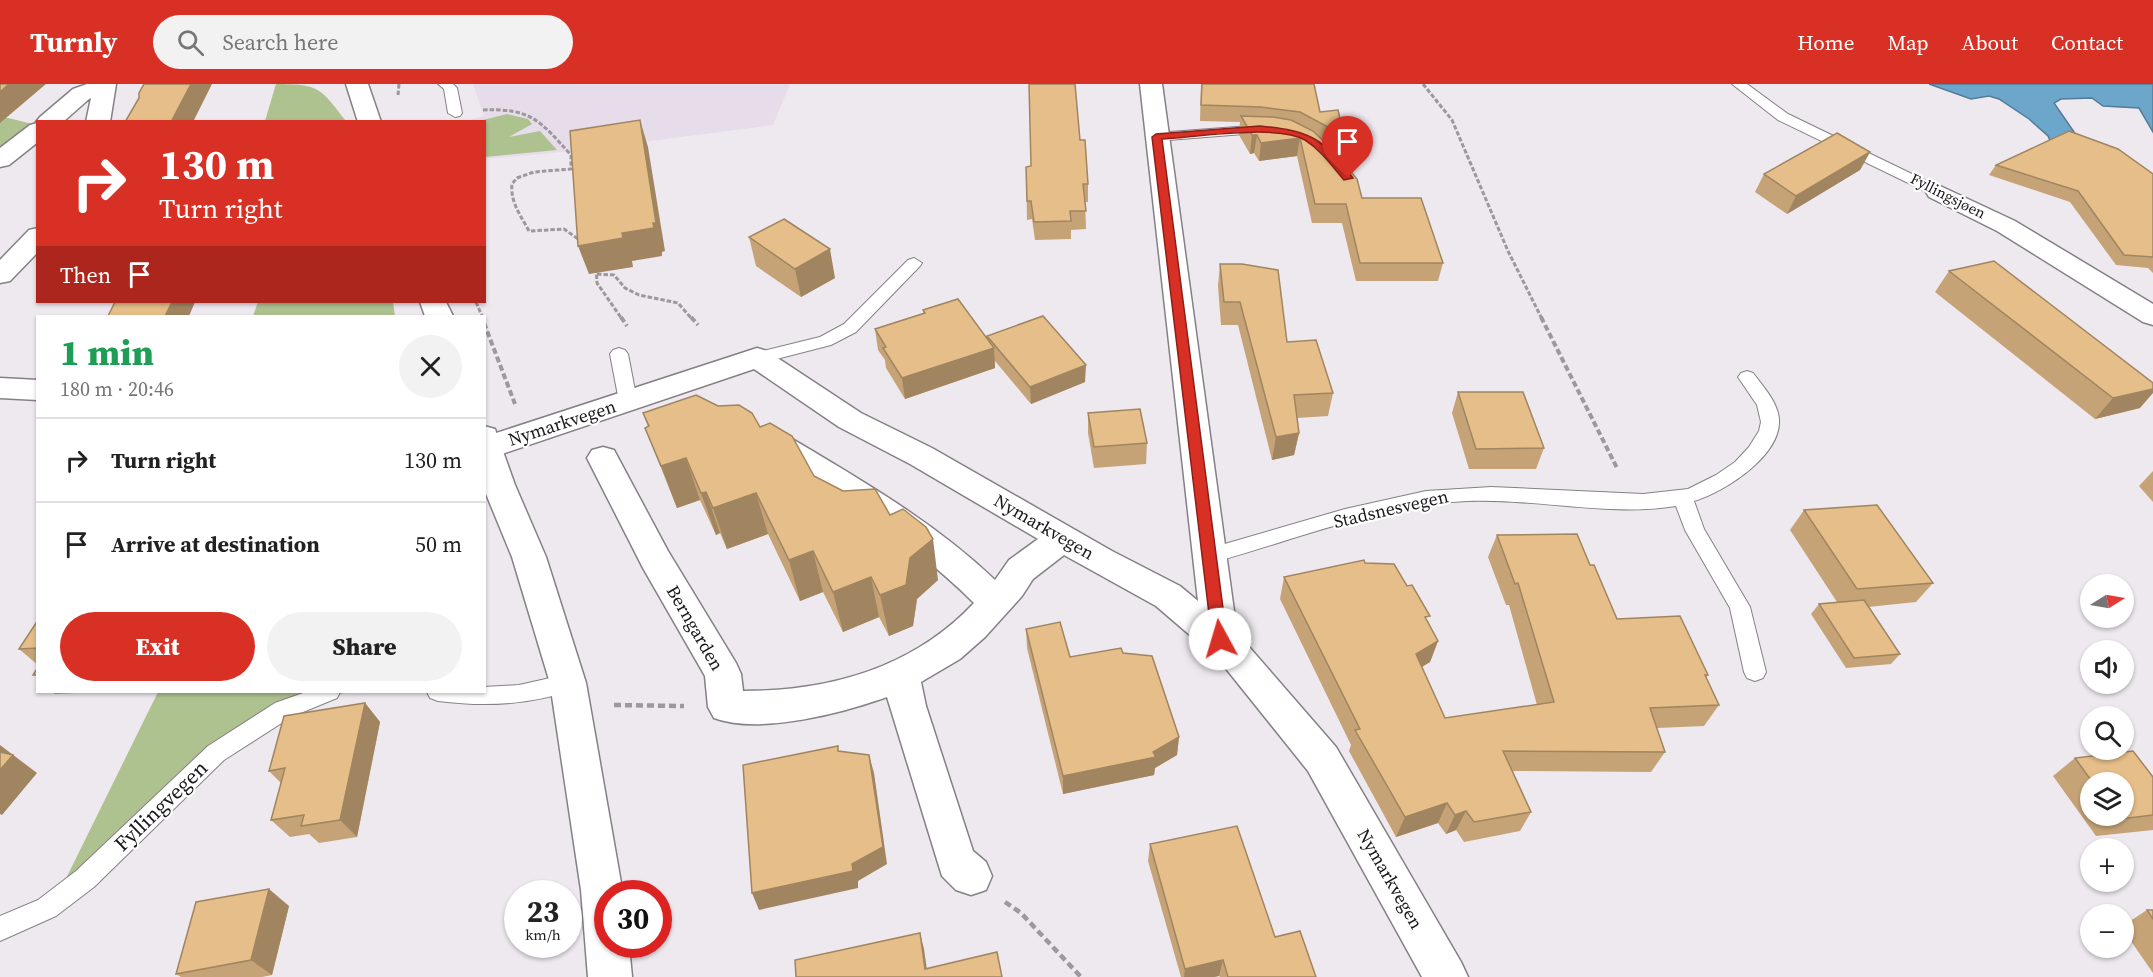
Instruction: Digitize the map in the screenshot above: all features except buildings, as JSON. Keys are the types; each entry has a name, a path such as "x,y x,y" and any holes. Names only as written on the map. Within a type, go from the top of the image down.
{"street":[{"path":"50,120 81,94 105,84"},
{"path":"98,120 105,84"},
{"path":"357,84 369,120"},
{"path":"1151,84 1167,232 1211,555 1220,639"},
{"path":"0,160 36,132"},
{"name":"Fyllingsjøen","path":"1938,192 2006,226 2153,316"},
{"path":"0,274 36,238"},
{"name":"Nymarkvegen","path":"486,442 526,435 757,358 850,420 921,456 1100,560 1168,596 1220,639 1232,650 1322,759 1446,977"},
{"path":"0,388 36,390"},
{"path":"747,427 870,501 937,549 995,602"},
{"path":"486,442 499,485 529,557 570,692 602,890 610,977"},
{"name":"Berngarden","path":"603,458 655,559 723,674 727,706"},
{"path":"727,706 760,708 836,698 902,676 937,656 972,627 1010,585 1021,569 1043,554 1061,536"},
{"path":"902,676 908,706 956,862 971,876"}],"lane":[{"path":"445,84 450,88 455,113"},
{"name":"Fyllingsjøen","path":"1739,84 1783,117 1938,192"},
{"path":"1156,137 1277,129"},
{"path":"757,358 825,341 850,327 914,264"},
{"path":"618,354 628,402"},
{"name":"Stadsnesvegen","path":"1211,555 1384,507 1425,498 1462,494 1633,501 1683,498 1710,487 1724,477 1751,457 1768,436 1770,413 1763,397 1748,377"},
{"path":"1683,498 1695,530 1740,607 1755,672"},
{"path":"446,693 487,698 570,692"},
{"name":"Fyllingvegen","path":"0,929 47,908 86,879 216,753 282,710 326,693"}],"path":[{"path":"1423,84 1452,120 1508,251 1633,501"},
{"path":"455,113 504,108 526,112 536,118 571,155 571,169 542,170 521,175 513,183 510,193 529,231 564,229 587,245"},
{"path":"596,262 597,283 628,329 618,354"},
{"path":"597,274 614,275 625,288 639,295 678,303 698,325"},
{"path":"486,328 526,435"},
{"path":"570,692 608,705 727,706"},
{"path":"971,876 1021,913 1081,977"}],"shaded area":[{"path":"473,84 790,84 773,125 574,151 486,159 486,120 470,120 484,116"}],"green space":[{"path":"276,84 302,85 318,90 345,120 265,120"},
{"path":"507,114 528,119 532,124 509,137 540,131 557,150 486,157 486,120 483,120"},
{"path":"0,116 36,125 36,126 0,166"},
{"path":"258,303 393,303 395,315 253,315"},
{"path":"158,693 343,693 243,741 48,915"}],"water":[{"path":"1929,84 2153,84 2153,132 2139,108 2103,106 2092,98 2061,99 2054,103 2103,174 2055,152 2048,136 2029,119 1999,99 1989,96 1971,99"}],"route":[{"path":"1220,639 1156,137 1260,129 1294,132 1307,137 1322,148 1348,178"}]}
